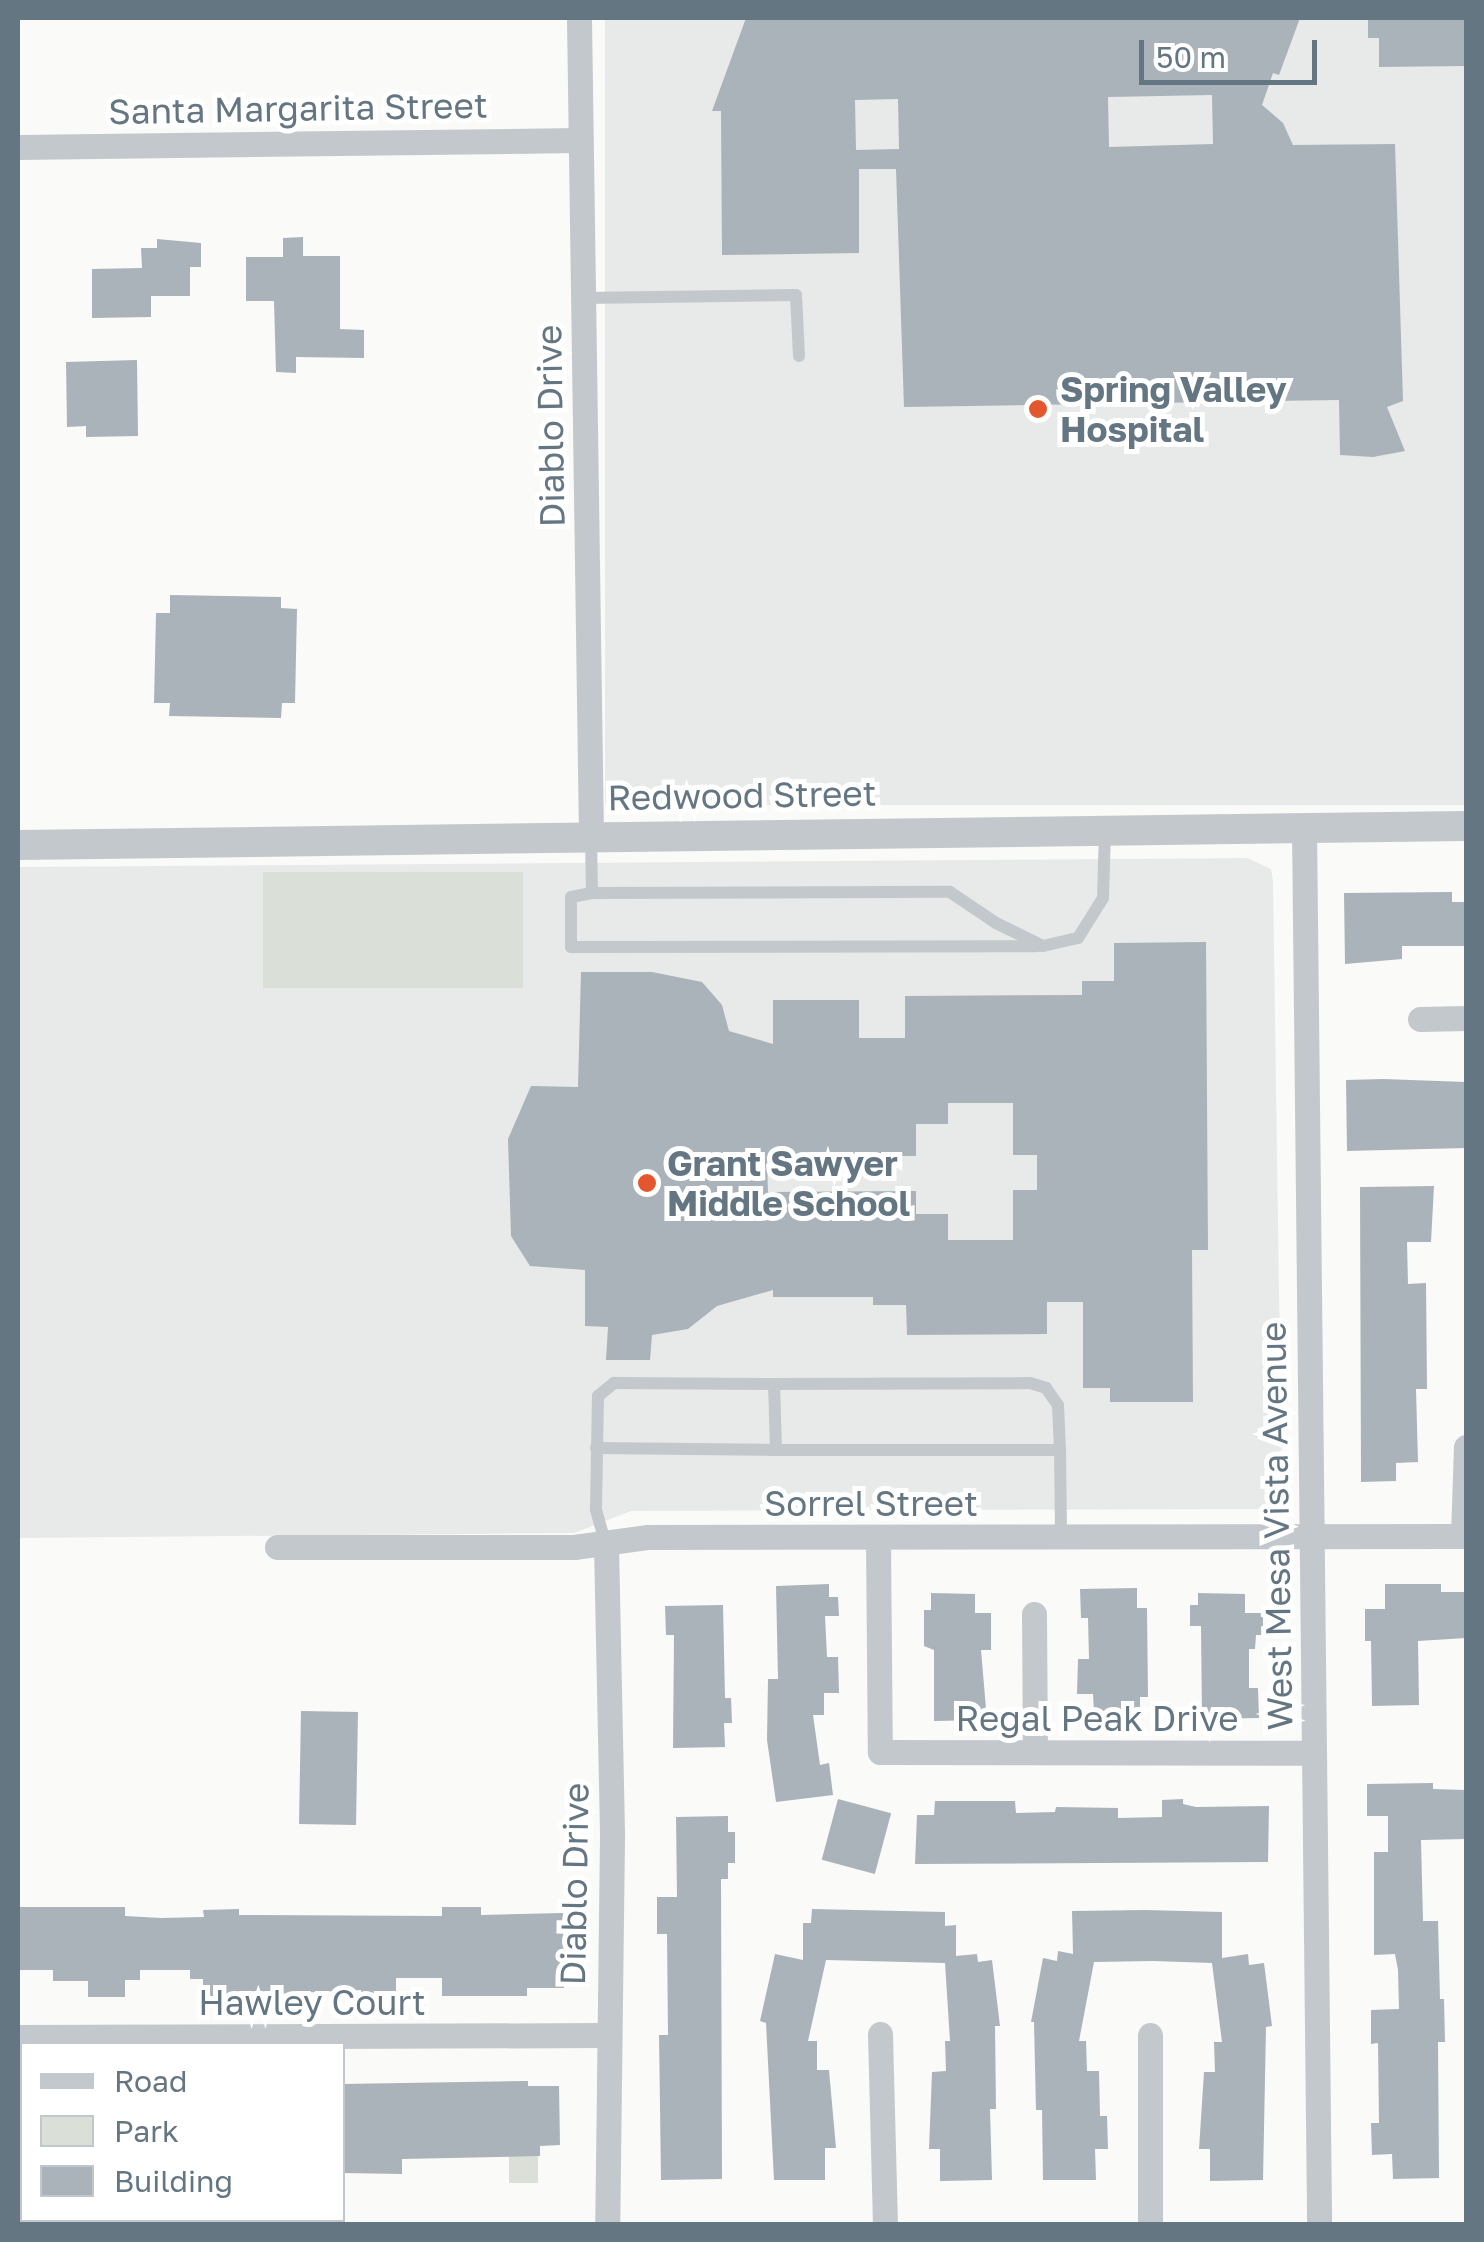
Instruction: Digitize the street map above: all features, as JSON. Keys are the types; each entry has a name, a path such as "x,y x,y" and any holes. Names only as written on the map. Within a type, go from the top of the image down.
{"street":[{"name":"Diablo Drive","path":"578,18 591,834"},
{"name":"Santa Margarita Street","path":"18,146 579,140"},
{"name":"Redwood Street","path":"18,845 591,834 1466,826"},
{"name":"West Mesa Vista Avenue","path":"1304,827 1318,2224"},
{"path":"1420,1018 1466,1018"},
{"path":"1465,1536 1466,1447"},
{"name":"Sorrel Street","path":"276,1548 606,1545 648,1537 1465,1536"},
{"name":"Regal Peak Drive","path":"878,1538 880,1752 1313,1753"},
{"name":"Diablo Drive","path":"606,1545 612,1838 606,2224"},
{"path":"1034,1614 1035,1752"},
{"path":"880,2034 885,2224"},
{"name":"Hawley Court","path":"18,2037 607,2035"},
{"path":"1150,2035 1150,2224"}],"lane":[{"path":"584,298 796,295 799,356"},
{"path":"1043,946 996,923 950,892 592,893 571,897 571,947 1043,946 1078,938 1102,898 1105,829"},
{"path":"591,834 592,893"},
{"path":"606,1545 596,1509 598,1396 614,1383 1038,1384 1056,1399 1061,1538"},
{"path":"774,1384 776,1450"},
{"path":"596,1448 1060,1450"}],"shaded area":[{"name":"Spring Valley Hospital","path":"605,18 1466,18 1466,805 605,805"},
{"name":"Grant Sawyer Middle School","path":"1247,858 1271,869 1273,881 1282,1496 1272,1509 631,1511 574,1533 18,1538 18,867"}],"green space":[{"path":"263,872 523,872 523,988 263,988"},
{"path":"509,2156 538,2156 538,2183 509,2183"}],"building":[{"path":"746,18 1300,18 1279,75 1273,73 1262,105 1283,123 1293,145 1395,144 1403,401 1387,407 1405,451 1373,457 1340,455 1339,400 904,407 896,169 859,169 859,253 722,255 721,111 712,111","holes":["1212,95 1213,144 1109,147 1108,97","898,99 899,149 856,150 855,100"]},
{"path":"1368,18 1466,18 1466,66 1379,67 1379,38 1368,38"},
{"path":"303,237 303,256 340,256 340,329 364,330 364,358 296,357 296,373 276,372 274,301 246,301 246,257 283,257 283,238"},
{"path":"157,239 201,243 201,267 190,267 190,296 151,296 151,317 92,318 92,269 142,268 141,248 157,248"},
{"path":"137,360 138,436 86,437 86,426 67,427 66,362"},
{"path":"170,595 281,597 281,608 297,609 295,703 282,703 281,718 169,716 170,703 154,703 156,613 170,613"},
{"path":"1452,892 1452,902 1466,902 1466,946 1402,946 1402,959 1345,964 1344,893"},
{"path":"1206,942 1208,1250 1192,1250 1193,1402 1110,1402 1110,1388 1083,1388 1083,1302 1047,1302 1047,1334 907,1335 906,1305 873,1305 873,1297 773,1297 773,1290 717,1306 688,1329 652,1335 650,1360 606,1360 608,1327 585,1326 585,1270 530,1266 511,1236 508,1139 531,1086 578,1087 581,972 652,972 702,982 722,1005 729,1031 773,1044 773,1000 859,1000 859,1038 905,1038 905,996 1082,995 1082,981 1114,981 1114,943","holes":["948,1103 1013,1103 1013,1155 1037,1155 1037,1190 1013,1190 1013,1240 948,1240 948,1214 916,1214 916,1191 768,1192 767,1156 916,1156 916,1124 948,1124"]},
{"path":"1346,1080 1466,1082 1466,1148 1347,1151"},
{"path":"1434,1186 1431,1242 1407,1242 1408,1284 1426,1283 1427,1389 1416,1389 1418,1462 1396,1463 1396,1481 1361,1482 1360,1187"},
{"path":"829,1584 829,1597 838,1597 839,1616 825,1616 827,1657 838,1657 839,1693 824,1693 824,1715 813,1715 820,1765 829,1763 833,1795 776,1802 767,1740 768,1679 778,1679 776,1586"},
{"path":"1385,1584 1441,1584 1441,1592 1466,1592 1466,1638 1418,1641 1419,1705 1372,1706 1371,1641 1365,1641 1365,1609 1385,1609"},
{"path":"1137,1588 1137,1608 1147,1608 1148,1697 1140,1697 1140,1712 1094,1713 1093,1694 1077,1694 1078,1659 1089,1659 1088,1618 1081,1618 1080,1589"},
{"path":"931,1593 975,1594 975,1613 991,1613 991,1650 981,1650 987,1720 934,1721 934,1650 924,1646 924,1610 931,1610"},
{"path":"1198,1593 1245,1594 1245,1613 1263,1613 1263,1635 1256,1635 1255,1649 1249,1649 1249,1688 1258,1688 1259,1718 1202,1719 1201,1626 1190,1626 1190,1605 1198,1605"},
{"path":"723,1605 725,1698 731,1698 732,1723 724,1723 725,1747 673,1748 674,1635 666,1635 665,1606"},
{"path":"301,1711 358,1712 356,1825 299,1824"},
{"path":"1433,1783 1433,1789 1466,1790 1466,1839 1421,1840 1423,1921 1438,1921 1440,1999 1444,1999 1445,2042 1438,2042 1439,2178 1393,2179 1392,2154 1372,2155 1371,2123 1379,2123 1378,2043 1371,2044 1371,2010 1399,2009 1395,1954 1374,1955 1374,1852 1388,1852 1388,1816 1367,1816 1367,1784"},
{"path":"838,1799 891,1813 875,1874 822,1860"},
{"path":"1183,1799 1183,1804 1196,1807 1269,1806 1268,1862 915,1864 917,1815 934,1815 935,1801 1015,1801 1016,1813 1055,1812 1056,1807 1118,1808 1118,1818 1162,1817 1162,1800"},
{"path":"728,1816 728,1832 735,1832 735,1863 728,1863 728,1879 721,1879 722,2179 661,2180 659,2035 668,2035 667,1934 657,1934 657,1897 677,1897 676,1817"},
{"path":"18,1907 125,1907 125,1916 161,1918 204,1917 203,1910 239,1909 239,1915 442,1916 442,1907 481,1907 481,1915 563,1913 564,1988 527,1988 527,1996 442,1996 442,1978 396,1978 396,1996 361,1996 361,1990 203,1997 203,1979 190,1979 190,1970 140,1970 140,1980 125,1980 125,1997 88,1997 88,1981 53,1981 53,1970 18,1970"},
{"path":"812,1909 945,1912 945,1926 956,1925 956,1956 977,1954 978,1962 992,1960 1000,2026 995,2026 996,2109 990,2109 992,2180 940,2181 940,2149 929,2149 932,2072 946,2071 945,2041 950,2041 945,1963 826,1960 808,2041 817,2041 817,2070 829,2070 836,2148 825,2148 825,2180 774,2180 766,2023 760,2021 775,1954 803,1960 803,1923 811,1923"},
{"path":"1072,1911 1222,1912 1222,1958 1248,1954 1249,1965 1264,1963 1272,2026 1266,2027 1263,2180 1210,2181 1210,2149 1199,2149 1204,2072 1215,2072 1214,2042 1222,2042 1212,1963 1153,1961 1094,1962 1079,2041 1086,2041 1087,2071 1099,2071 1100,2116 1107,2116 1108,2149 1095,2149 1096,2180 1043,2180 1042,2110 1036,2110 1031,2022 1043,1958 1057,1961 1058,1951 1073,1954"},
{"path":"528,2081 528,2086 559,2086 560,2145 540,2146 540,2156 402,2159 402,2174 345,2173 345,2084"}],"place":[{"name":"Spring Valley Hospital","path":"1038,409"},
{"name":"Grant Sawyer Middle School","path":"647,1183"}]}
